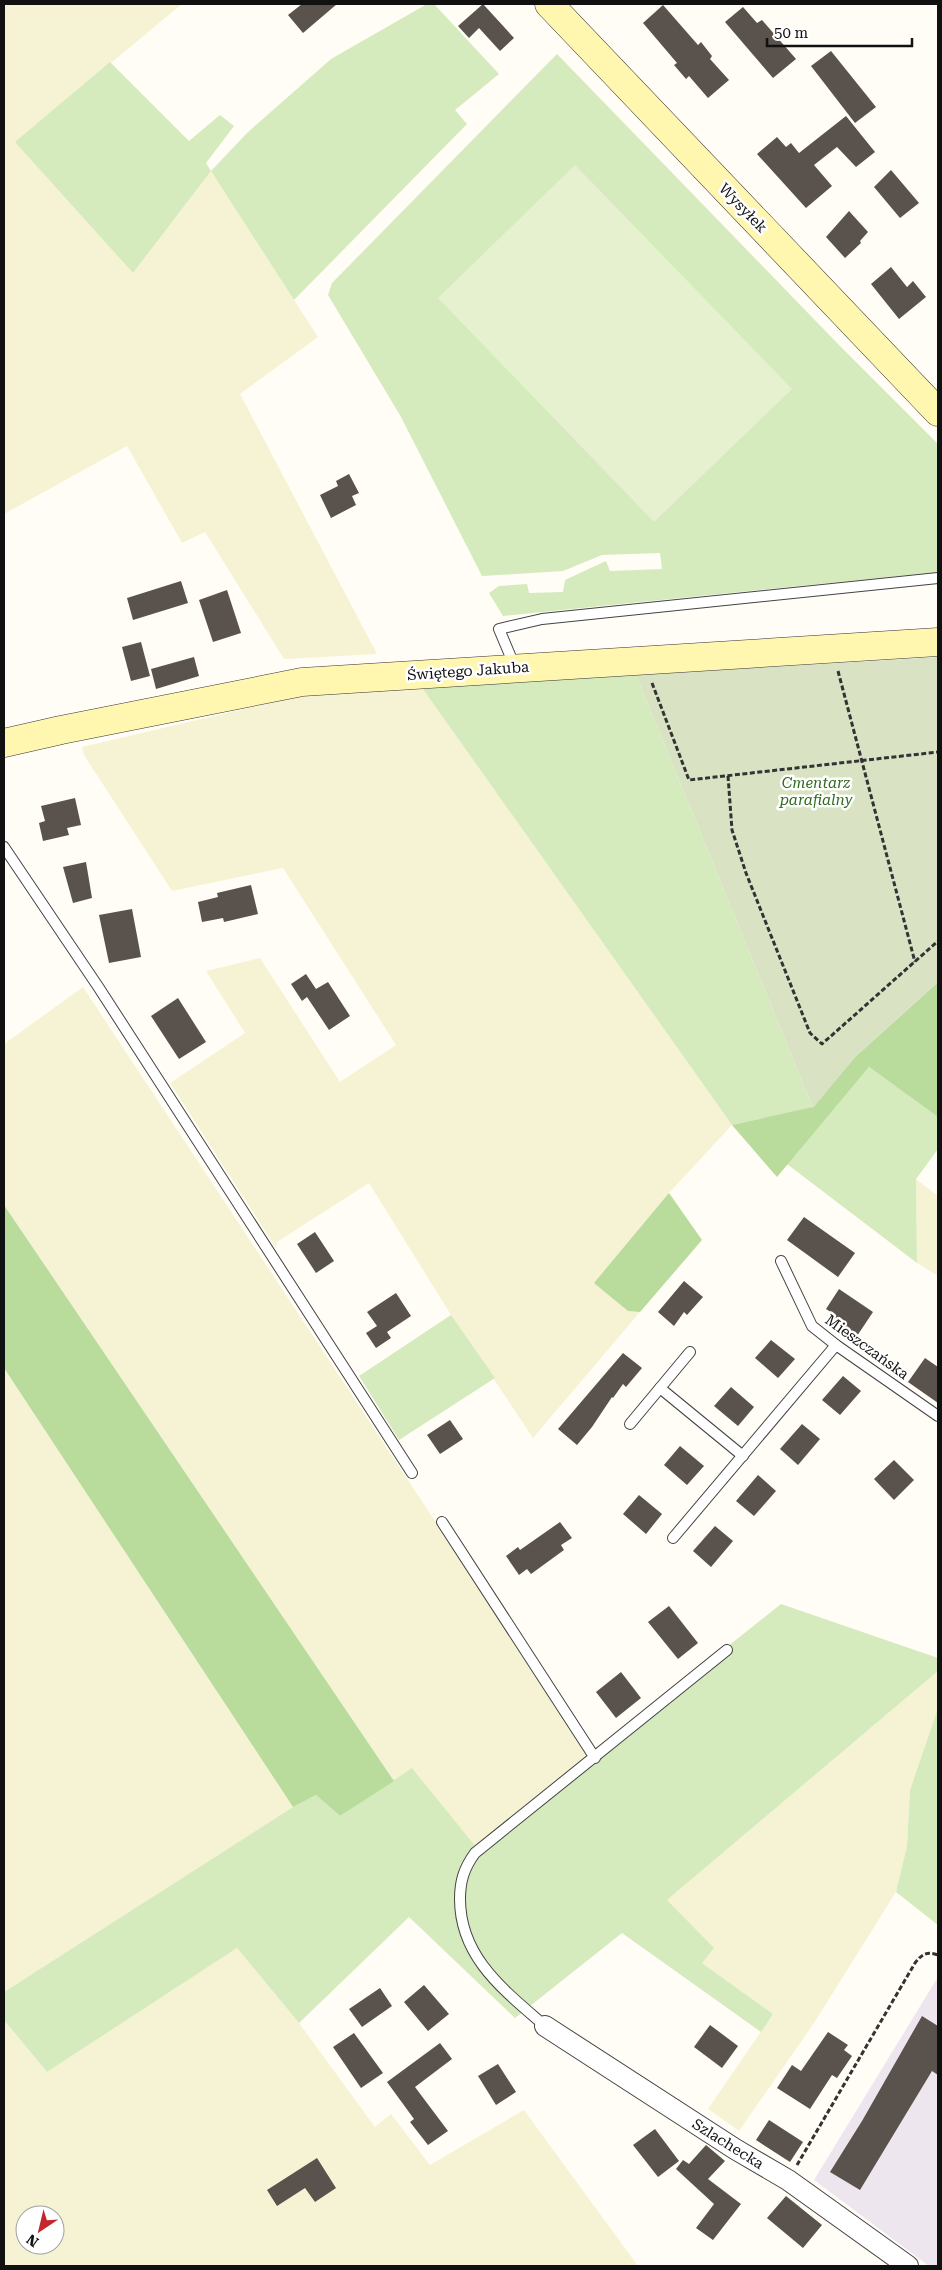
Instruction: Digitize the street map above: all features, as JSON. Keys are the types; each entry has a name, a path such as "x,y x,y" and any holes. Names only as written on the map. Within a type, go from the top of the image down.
{"street":[{"name":"Wysyłek","path":"549,4 938,412"},
{"name":"Świętego Jakuba","path":"4,744 60,730 302,682 938,642"},
{"name":"Szlachecka","path":"545,2026 735,2149 788,2180 908,2266"}],"lane":[{"path":"515,668 499,629 542,619 938,578"},
{"path":"4,847 99,988 412,1473"},
{"name":"Mieszczańska","path":"781,1261 812,1326 836,1345 938,1416"},
{"path":"673,1538 836,1345"},
{"path":"630,1424 690,1352"},
{"path":"660,1388 743,1456"},
{"path":"442,1522 595,1758"},
{"path":"545,2026 495,1982 476,1958 468,1943 460,1916 465,1867 475,1853 727,1650"}],"path":[{"path":"836,663 915,962"},
{"path":"650,678 689,780 938,752"},
{"path":"728,776 732,830 746,873 810,1033 822,1044 938,941"},
{"path":"788,2180 915,1963 921,1956 930,1952 938,1955"}],"shaded area":[{"path":"4,4 182,4 16,142 133,273 211,171 318,337 240,394 377,654 284,659 205,532 182,543 127,446 4,514"},
{"path":"420,685 732,1125 669,1193 628,1311 640,1312 533,1438 451,1315 369,1183 277,1242 276,1248 170,1083 245,1033 206,971 260,958 340,1082 396,1045 283,868 172,891 84,755 82,747 300,696"},
{"path":"83,987 431,1515 598,1751 476,1848 413,1769 394,1781 4,1205 4,1044"},
{"path":"916,1179 938,1196 938,1276 917,1263"},
{"path":"4,1368 293,1807 4,1992"},
{"path":"938,1671 938,1708 910,1790 907,1846 896,1892 814,2023 739,2131 708,2109 773,2014 702,1963 667,1900"},
{"path":"237,1948 299,2023 375,2127 391,2114 430,2165 524,2110 638,2266 4,2266 4,2020 47,2072"},
{"path":"938,1977 938,2266 929,2266 814,2180"}],"green space":[{"path":"427,4 434,4 499,74 455,110 467,124 294,300 211,171 247,133 331,59"},
{"path":"557,54 839,345 938,444 938,572 503,616 489,593 499,586 527,584 529,593 563,592 565,580 606,561 610,571 662,569 660,553 602,555 563,571 482,576 401,417 328,295 332,283"},
{"path":"110,62 189,141 220,115 234,126 206,163 211,171 133,273 15,142"},
{"path":"575,165 792,389 654,522 438,298"},
{"name":"Cmentarz parafialny","path":"938,657 938,982 855,1057 813,1108 636,675"},
{"path":"636,675 813,1108 732,1125 420,685"},
{"path":"938,982 938,1117 869,1067 777,1177 732,1125 813,1107 855,1057"},
{"path":"869,1067 938,1117 938,1149 916,1179 917,1263 787,1164"},
{"path":"669,1193 702,1240 640,1312 628,1311 594,1283"},
{"path":"4,1205 394,1781 340,1816 316,1795 293,1807 4,1368"},
{"path":"451,1315 495,1378 399,1440 359,1376"},
{"path":"781,1604 938,1658 938,1671 667,1900 714,1948 702,1963 773,2014 761,2032 622,1933 515,2018 409,1917 299,2023 237,1948 47,2072 4,2020 4,1992 293,1807 316,1795 340,1816 412,1768 476,1847"},
{"path":"938,1708 938,1925 896,1892 907,1846 910,1790"}],"building":[{"path":"302,4 337,4 303,33 288,15"},
{"path":"483,4 514,38 500,51 479,28 469,38 458,26"},
{"path":"663,5 698,45 701,42 712,56 710,59 729,80 708,98 689,76 686,79 674,65 677,63 643,23"},
{"path":"743,7 757,23 762,20 796,59 773,78 725,22"},
{"path":"831,51 876,107 855,123 811,66"},
{"path":"846,116 875,152 856,167 837,147 814,165 832,186 806,208 757,154 777,137 786,147 791,143 799,153"},
{"path":"891,170 919,203 900,218 874,187"},
{"path":"849,211 868,232 860,241 861,243 845,258 826,237"},
{"path":"891,267 907,287 913,281 926,297 899,319 871,284"},
{"path":"349,474 359,493 352,496 356,505 331,518 320,495 338,486 336,481"},
{"path":"181,581 188,603 133,620 127,598"},
{"path":"227,590 241,633 213,642 199,600"},
{"path":"141,642 150,676 131,681 122,647"},
{"path":"194,657 199,676 156,689 151,669"},
{"path":"75,798 81,825 67,828 69,835 43,841 39,823 45,821 41,806"},
{"path":"86,862 92,898 73,903 63,867"},
{"path":"251,885 258,914 224,922 223,918 202,922 198,902 218,897 217,893"},
{"path":"132,909 141,957 109,963 99,915"},
{"path":"306,974 316,989 328,982 350,1016 329,1030 307,997 302,1001 291,984"},
{"path":"178,998 206,1042 179,1059 151,1016"},
{"path":"804,1217 855,1253 838,1277 787,1240"},
{"path":"315,1232 334,1261 316,1273 297,1244"},
{"path":"684,1281 703,1297 687,1315 684,1312 674,1326 658,1312"},
{"path":"839,1289 873,1312 857,1336 831,1318 834,1314 826,1309"},
{"path":"396,1293 411,1316 387,1332 391,1338 376,1348 366,1333 377,1326 367,1312"},
{"path":"771,1340 795,1359 778,1378 755,1358"},
{"path":"623,1353 642,1368 626,1387 623,1384 612,1397 592,1427 577,1445 558,1429"},
{"path":"925,1358 938,1367 938,1403 908,1382"},
{"path":"843,1376 861,1391 840,1415 822,1400"},
{"path":"731,1387 754,1407 738,1426 714,1406"},
{"path":"450,1420 463,1439 440,1454 427,1435"},
{"path":"802,1424 820,1439 798,1465 780,1449"},
{"path":"680,1446 704,1466 687,1485 664,1465"},
{"path":"894,1460 914,1480 894,1500 874,1479"},
{"path":"758,1475 776,1491 754,1516 736,1501"},
{"path":"639,1495 662,1514 646,1534 623,1514"},
{"path":"560,1522 572,1538 561,1545 564,1550 531,1574 527,1569 519,1575 506,1556 518,1547 520,1550"},
{"path":"715,1526 733,1541 711,1567 693,1551"},
{"path":"669,1606 698,1643 678,1659 648,1622"},
{"path":"621,1672 641,1698 616,1718 596,1692"},
{"path":"424,1985 449,2014 428,2031 404,2002"},
{"path":"380,1988 392,2006 362,2027 349,2009"},
{"path":"922,2016 938,2026 938,2075 932,2071 860,2190 830,2172 862,2121"},
{"path":"710,2025 738,2046 722,2068 694,2047"},
{"path":"828,2032 848,2045 844,2050 852,2056 837,2078 832,2075 810,2109 777,2088 792,2065 801,2071"},
{"path":"354,2033 383,2073 361,2088 333,2047"},
{"path":"440,2043 452,2059 415,2087 448,2131 428,2145 410,2122 414,2119 387,2082"},
{"path":"498,2064 516,2092 496,2105 478,2076"},
{"path":"769,2120 803,2142 790,2162 756,2140"},
{"path":"655,2129 679,2161 658,2177 633,2145"},
{"path":"706,2145 725,2161 708,2179 741,2204 713,2240 696,2228 714,2204 676,2169 683,2160 689,2164"},
{"path":"317,2158 336,2188 315,2202 305,2188 277,2206 267,2190"},
{"path":"786,2196 822,2225 803,2248 767,2218"}]}
